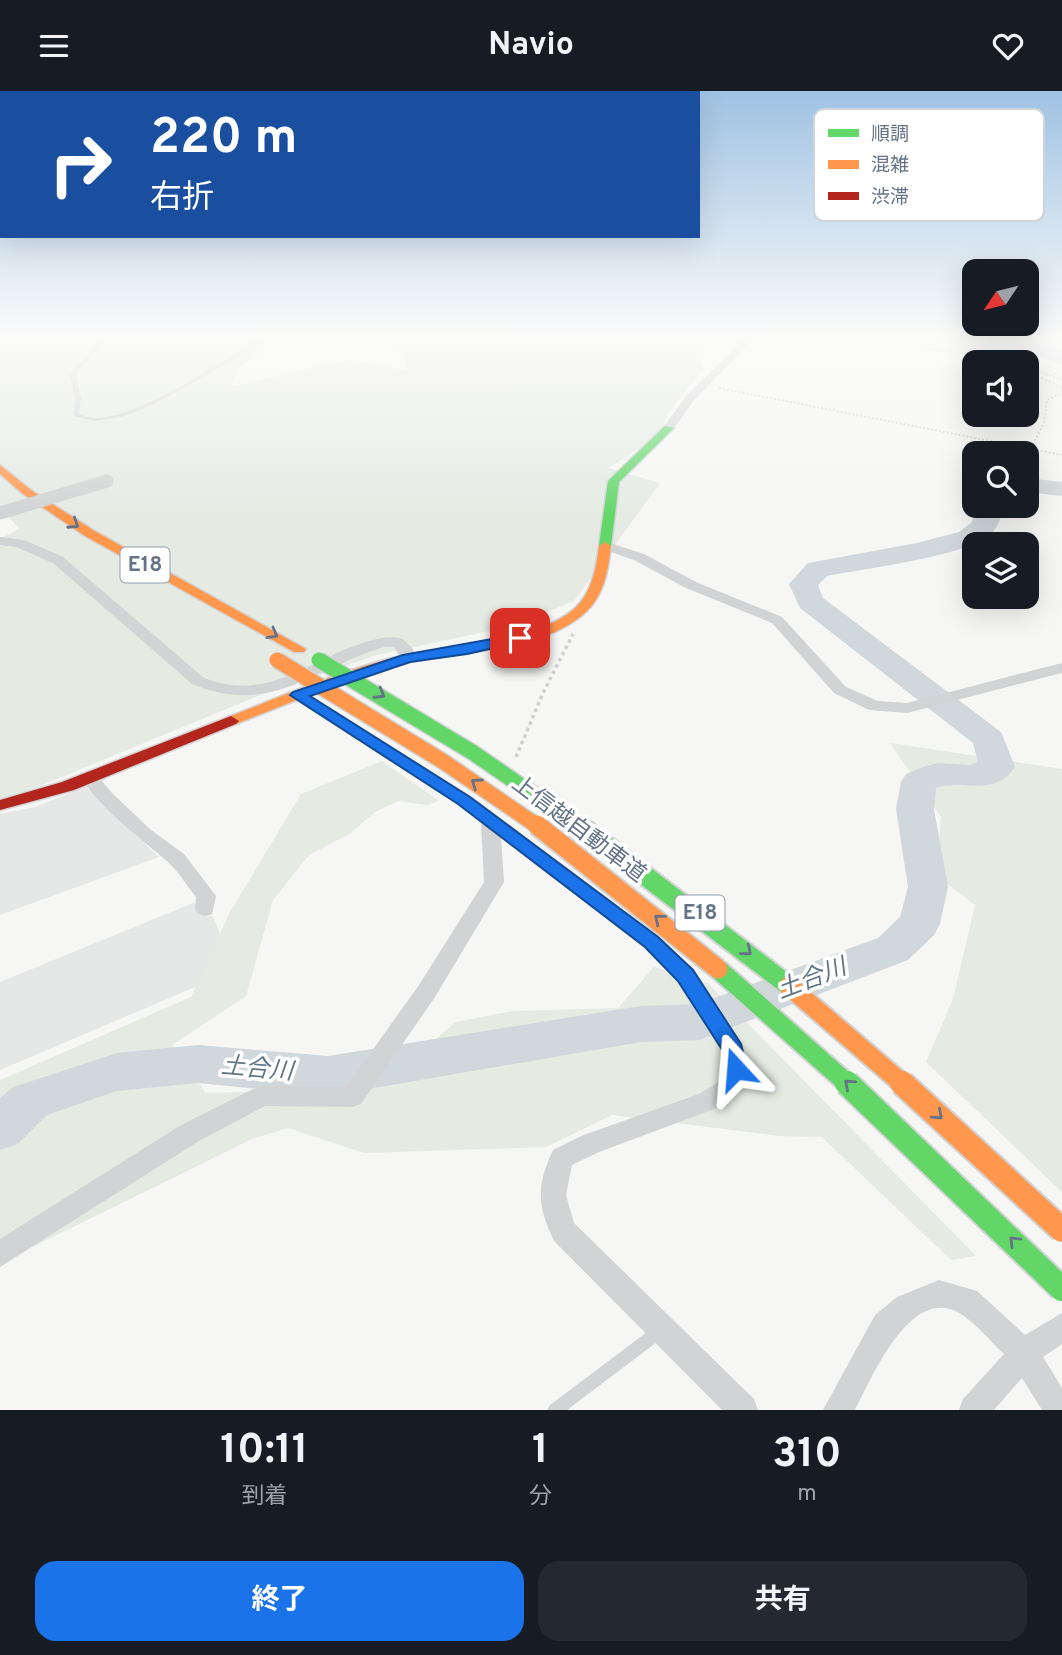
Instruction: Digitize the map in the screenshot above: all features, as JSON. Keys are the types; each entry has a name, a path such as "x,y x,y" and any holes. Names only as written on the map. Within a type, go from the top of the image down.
{"main road":[{"path":"0,805 29,799 298,695 408,658 520,638 569,619 592,598 601,579 614,481 621,471 662,439 669,428"},
{"name":"上信越自動車道","path":"0,468 27,492 89,533 299,649 491,763 631,860 732,939 882,1065 1062,1230"},
{"path":"0,495 32,520"},
{"name":"上信越自動車道","path":"272,657 400,733 486,790 674,932 768,1010 863,1096 1062,1289"}],"street":[{"path":"669,428 692,396"},
{"path":"0,513 107,481"},
{"path":"0,541 19,543 58,560 198,681 210,688 225,692 252,692 274,687 383,642 398,642 405,649 408,658"},
{"path":"607,546 639,557 691,585 777,620 840,690 875,706 907,708 1062,668"},
{"path":"298,695 387,750 490,820 651,942 685,976 734,1050 736,1069 729,1087 708,1101 590,1144 562,1158 552,1184 554,1215 564,1232 743,1410"},
{"path":"89,777 144,834 177,859 206,896 205,909"},
{"path":"0,1254 190,1133 262,1096 352,1097 427,991 494,882 490,820"},
{"path":"838,1410 885,1325 907,1307 939,1294 967,1301 1024,1353 1051,1398 1062,1409"},
{"path":"974,1410 1024,1353 1062,1327"}],"lane":[{"path":"77,396 76,415 82,418 108,419 148,406 166,396"},
{"path":"555,1410 662,1329"}],"path":[{"path":"758,396 995,441"},
{"path":"1035,441 1044,423 1047,400 1057,396"},
{"path":"1039,450 1062,454"},
{"path":"511,769 543,693 575,630 569,619"}],"shaded area":[{"path":"0,396 682,396 668,413 658,437 608,468 660,483 574,601 512,626 377,655 265,693 40,786 0,799 0,539 19,529 9,517 0,517"},
{"path":"890,743 1062,769 1062,1192 926,1062 953,999 975,905 937,876 941,817"},
{"path":"382,761 439,801 428,805 398,801 375,812 351,833 309,855 273,900 246,996 172,1045 206,1093 378,1088 456,1022 513,1011 618,1008 654,967 708,983 976,1256 951,1260 822,1137 780,1136 612,1115 546,1147 364,1153 288,1128 252,1139 0,1263 0,1080 191,997 229,914 301,794"},
{"path":"86,787 159,857 0,915 0,814 35,807"},
{"path":"193,903 214,918 233,971 0,1070 0,982"}],"waterway":[{"name":"土合川","path":"1039,486 1062,489"},
{"name":"土合川","path":"0,1129 30,1101 117,1072 198,1064 328,1076 641,1024 699,1022 893,949 919,924 928,887 915,809 919,782 939,774 975,777 997,767 989,739 810,602 803,584 818,569 919,551 968,538 982,528 987,518"}],"traffic: fast":[{"path":"605,546 614,481 669,428"},
{"path":"319,660 447,736 522,785 657,883 789,986"},
{"path":"718,969 871,1104 1062,1289"}],"traffic: slow":[{"path":"0,468 27,492 89,533 299,649"},
{"path":"231,721 386,664 427,654 490,645 551,628 578,612 592,596 602,568 605,546"},
{"path":"277,660 389,727 499,798 583,860 718,969"},
{"path":"789,986 888,1070 1062,1230"}],"traffic: jam":[{"path":"0,805 68,786 231,721"}],"route":[{"path":"520,638 408,658 298,695 464,800 651,942 685,976 734,1050 736,1069"}]}
